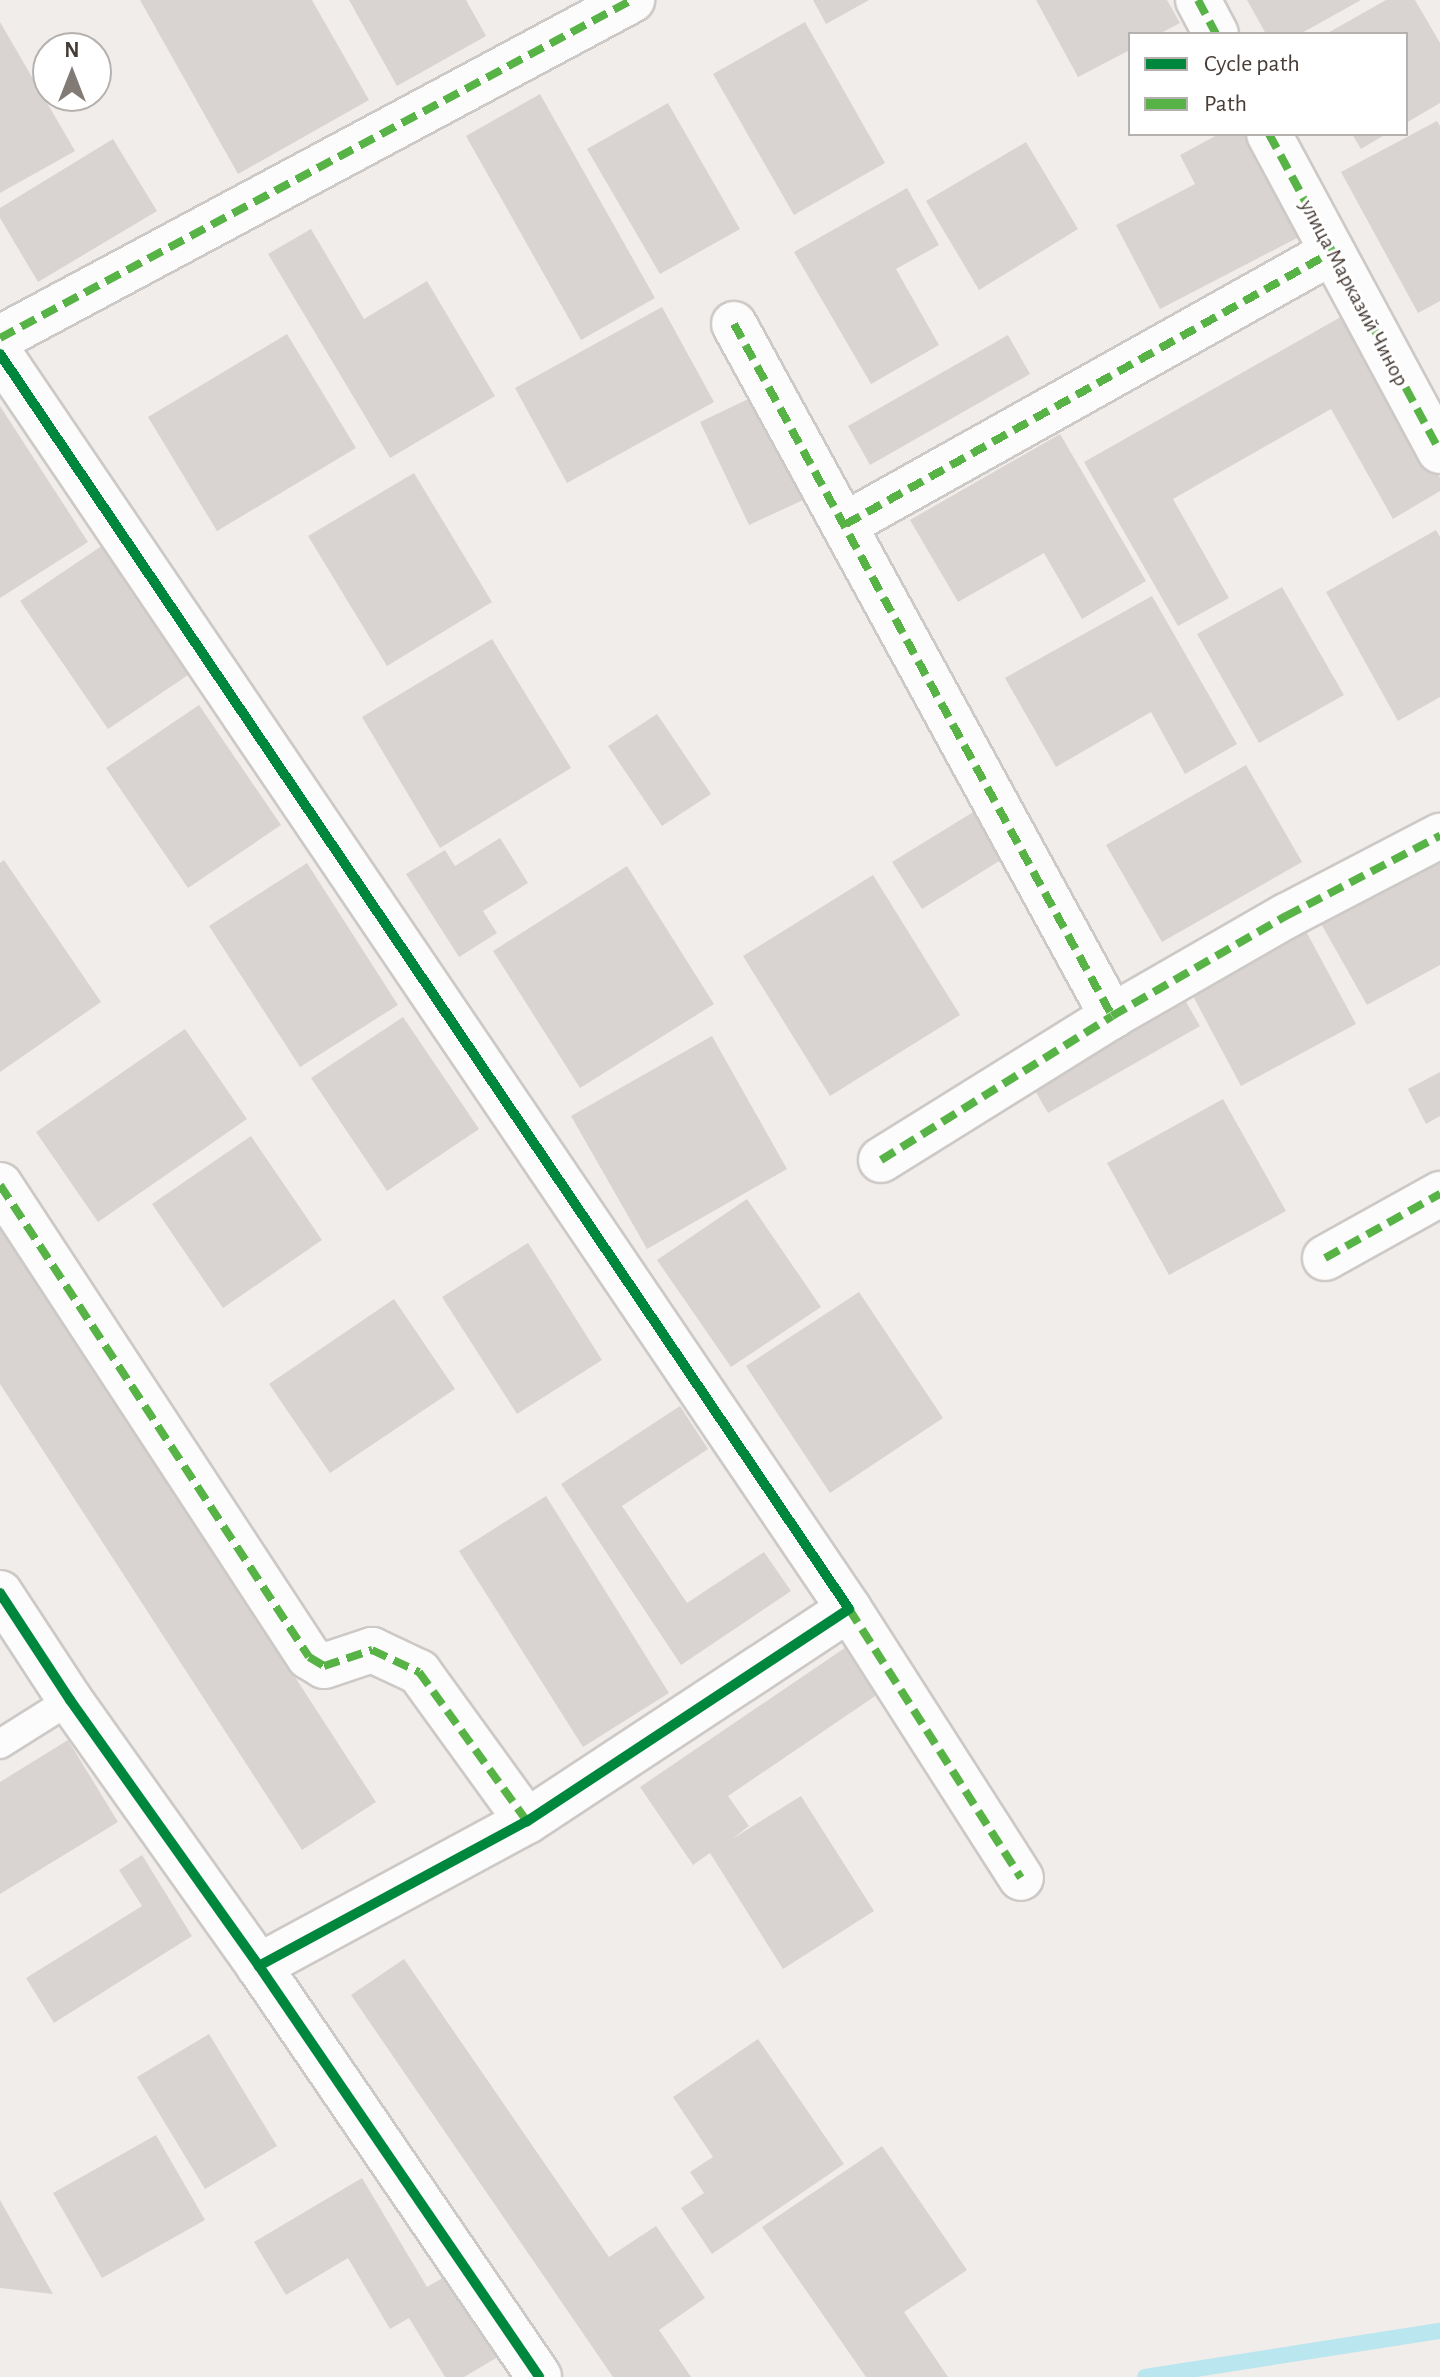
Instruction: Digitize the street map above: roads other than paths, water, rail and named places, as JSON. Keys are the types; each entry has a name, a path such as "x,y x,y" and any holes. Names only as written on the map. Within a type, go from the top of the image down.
{"street":[{"path":"0,338 632,0"},
{"path":"1198,0 1215,32"},
{"name":"улица Марказий Чинор","path":"1270,136 1440,451"},
{"path":"846,524 1332,252"},
{"path":"734,324 846,524 1112,1016"},
{"path":"0,354 859,1624 1021,1878"},
{"path":"881,1160 1112,1016 1286,916 1440,836"},
{"path":"0,1185 309,1657 324,1666 372,1650 419,1672 527,1821"},
{"path":"1325,1258 1440,1194"},
{"path":"0,1593 70,1700 259,1966 539,2377"},
{"path":"259,1966 527,1821 859,1624"}],"lane":[{"path":"0,1744 70,1700"}],"waterway":[{"path":"1145,2377 1440,2331"}]}
